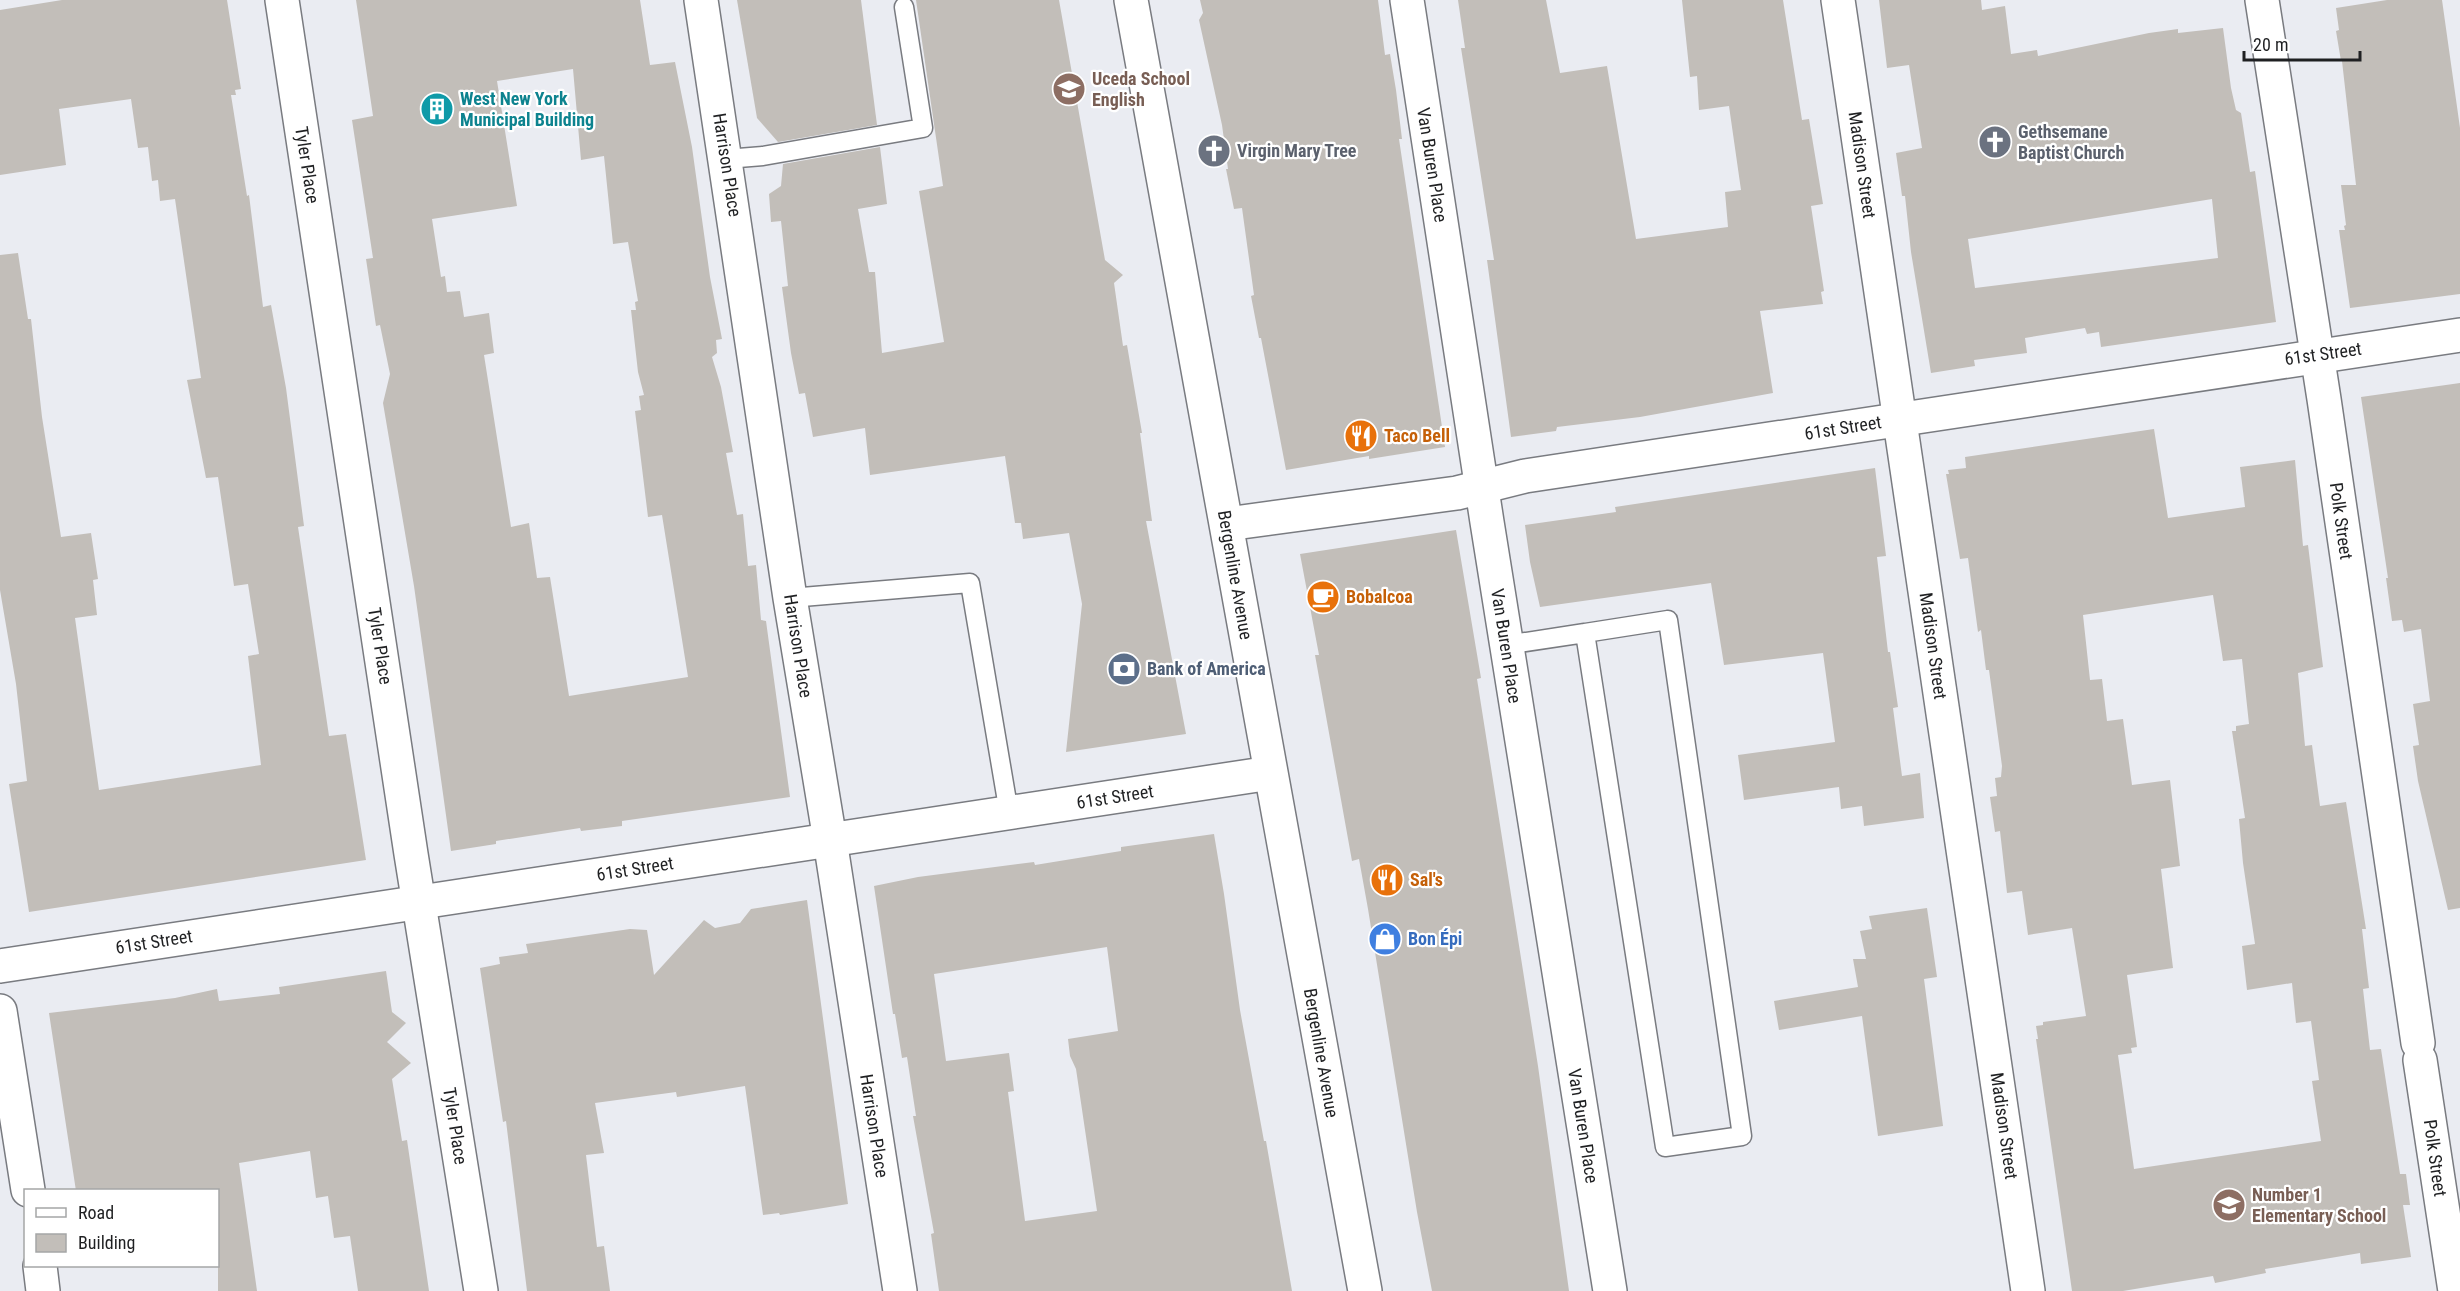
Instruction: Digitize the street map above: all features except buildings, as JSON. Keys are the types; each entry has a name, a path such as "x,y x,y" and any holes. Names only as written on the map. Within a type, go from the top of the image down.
{"street":[{"name":"Tyler Place","path":"282,0 419,902 481,1291"},
{"name":"Harrison Place","path":"701,0 790,598 900,1291"},
{"name":"Bergenline Avenue","path":"1131,0 1365,1291"},
{"name":"Van Buren Place","path":"1407,0 1506,645 1610,1291"},
{"name":"Madison Street","path":"1838,0 2028,1291"},
{"name":"Polk Street","path":"2262,0 2317,355 2455,1291"},
{"name":"61st Street","path":"1227,524 1446,495 1526,476 2460,335"},
{"name":"61st Street","path":"0,966 1270,773"},
{"path":"0,1011 28,1189"},
{"path":"40,1267 44,1291"}],"lane":[{"path":"726,159 763,156 923,128 904,7"},
{"path":"790,598 970,583 1009,813"},
{"path":"1506,645 1668,620 1742,1136 1665,1147 1585,633"}],"place":[{"name":"Uceda School English","path":"1069,89"},
{"name":"West New York Municipal Building","path":"437,109"},
{"name":"Gethsemane Baptist Church","path":"1995,142"},
{"name":"Virgin Mary Tree","path":"1214,151"},
{"name":"Taco Bell","path":"1361,436"},
{"name":"Bobalcoa","path":"1323,597"},
{"name":"Bank of America","path":"1124,669"},
{"name":"Sal's","path":"1387,880"},
{"name":"Bon Épi","path":"1385,939"},
{"name":"Number 1 Elementary School","path":"2229,1205"}]}
